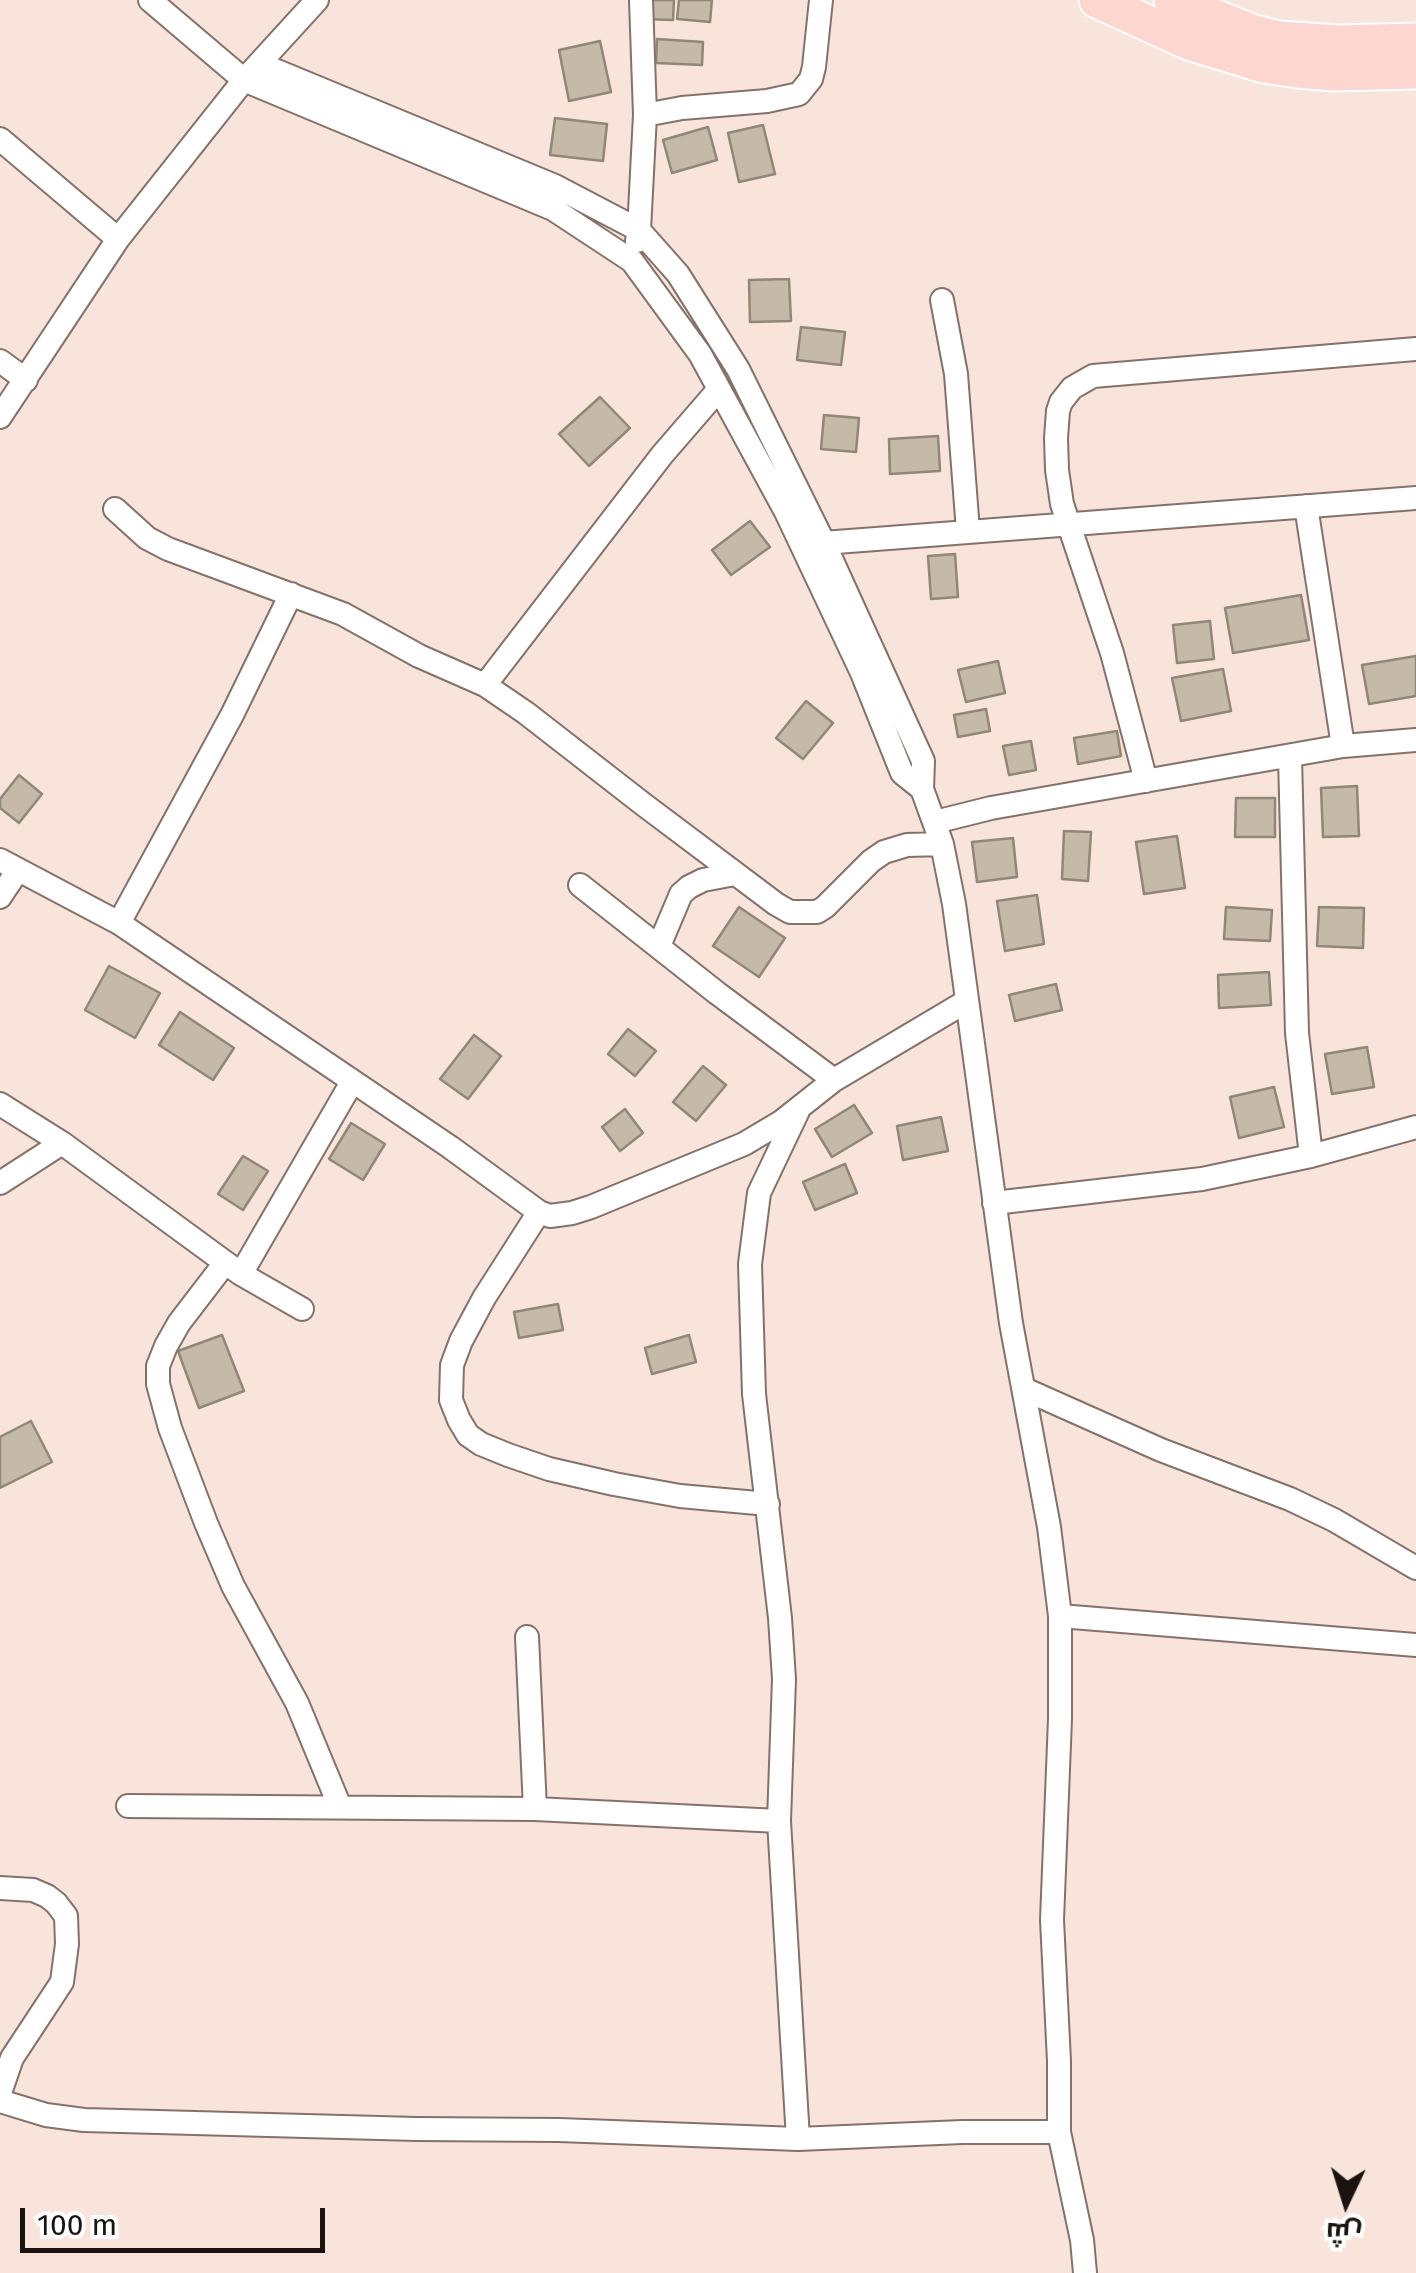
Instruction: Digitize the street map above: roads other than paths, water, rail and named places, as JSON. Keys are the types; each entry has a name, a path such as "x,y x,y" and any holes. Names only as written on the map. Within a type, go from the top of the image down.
{"main road":[{"path":"1097,0 1189,42 1264,65 1334,72 1416,71"},
{"path":"1172,0 1279,39 1416,42"}],"street":[{"path":"150,0 252,72 414,140 553,209 632,261 700,354 786,512 813,544"},
{"path":"0,417 118,238 252,72 317,0"},
{"path":"632,261 639,230 645,115 641,0"},
{"path":"645,115 799,94 811,79 814,67 821,0"},
{"path":"0,138 118,238"},
{"path":"414,140 556,186 639,230 678,274 738,369 813,544 923,762 922,789 939,833 954,904 1010,1323 1049,1526 1060,1616 1052,1920 1059,2132 1086,2273"},
{"path":"942,300 956,374 968,531"},
{"path":"1146,781 1112,652 1062,504 1056,470 1058,411 1066,395 1093,376 1416,349"},
{"path":"0,361 26,380"},
{"path":"485,686 662,455 719,389"},
{"path":"813,544 1416,498"},
{"path":"1306,506 1342,746"},
{"path":"116,509 148,538 168,549 343,614 419,656 485,686 790,912 817,912 884,852 939,833 992,808 1342,746 1416,740"},
{"path":"119,923 232,715 291,594"},
{"path":"1290,757 1297,1033 1311,1156"},
{"path":"0,896 9,865 119,923 550,1216 572,1214 648,1186 761,1136 834,1080 967,1000"},
{"path":"659,946 681,894 704,880 735,874"},
{"path":"580,885 834,1080"},
{"path":"340,1807 296,1703 212,1539 170,1428 158,1384 158,1366 179,1324 233,1268 352,1082"},
{"path":"0,1104 62,1143 233,1268 302,1309"},
{"path":"798,2139 779,1821 784,1679 754,1394 750,1264 758,1193 800,1108"},
{"path":"994,1203 1202,1180 1416,1127"},
{"path":"0,1183 62,1143"},
{"path":"539,1212 484,1298 452,1365 451,1400 468,1434 481,1444 549,1469 680,1496 768,1504"},
{"path":"1024,1389 1334,1520 1416,1568"},
{"path":"1060,1616 1416,1645"},
{"path":"527,1637 535,1809"},
{"path":"128,1806 535,1809 779,1821"},
{"path":"0,1888 32,1890 56,1903 66,1916 67,1944 62,1982 12,2058 0,2093"},
{"path":"0,2101 46,2116 84,2120 798,2139 1059,2132"}]}
